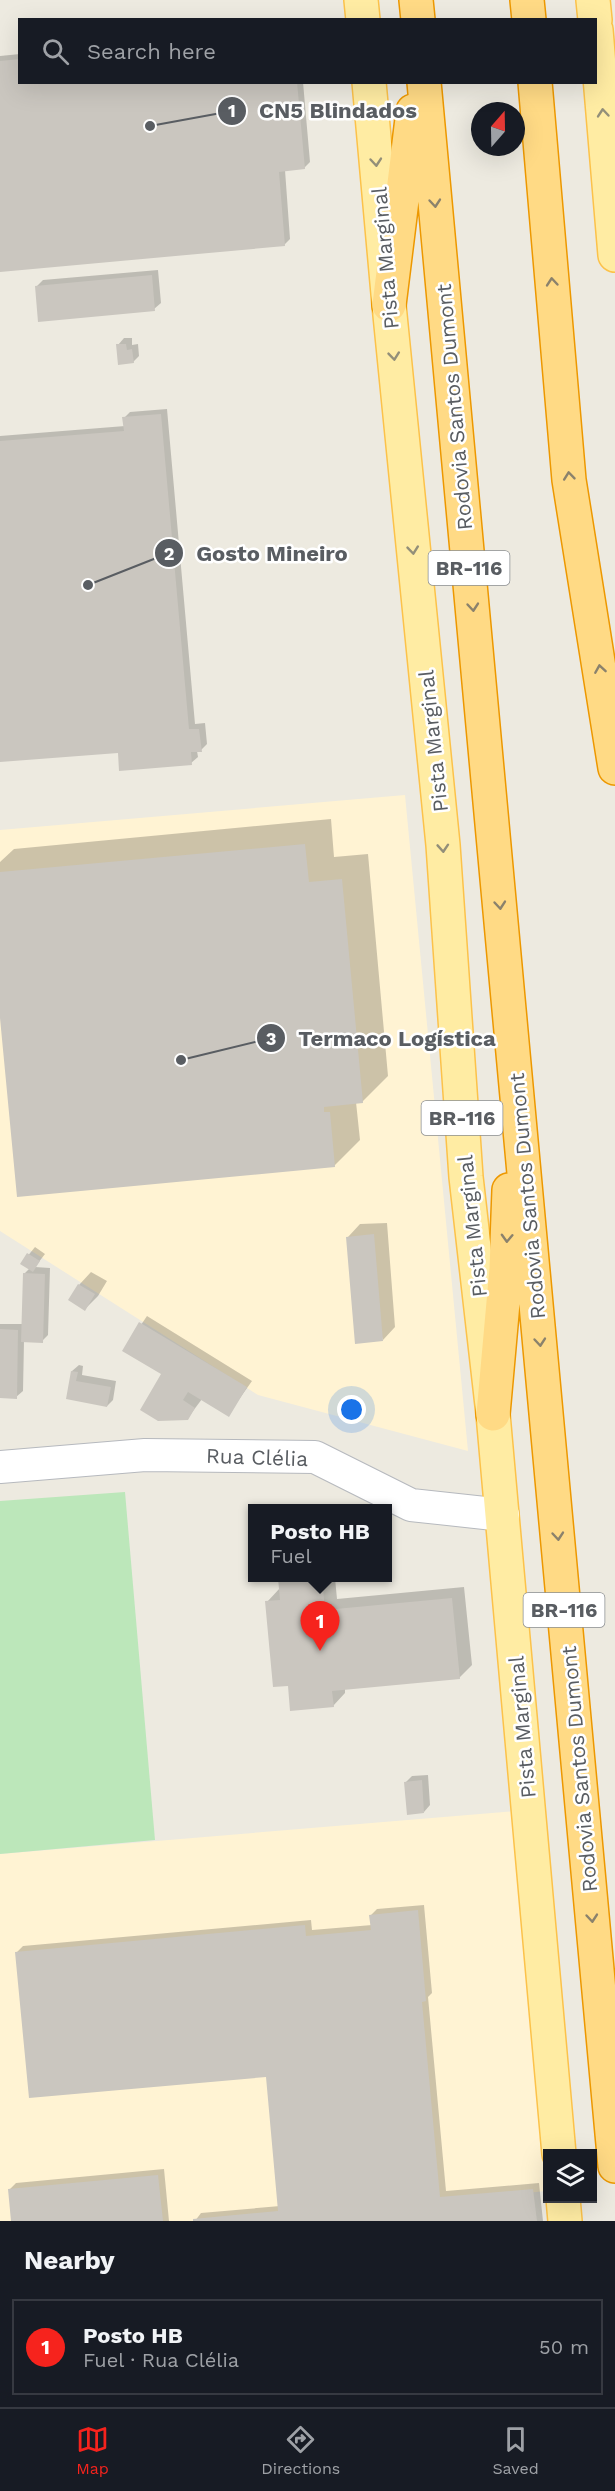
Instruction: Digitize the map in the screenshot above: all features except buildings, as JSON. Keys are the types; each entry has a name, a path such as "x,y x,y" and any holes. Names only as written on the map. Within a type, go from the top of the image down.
{"highway":[{"path":"416,0 418,18"},
{"path":"527,0 529,18"},
{"path":"388,305 417,84"},
{"name":"Rodovia Santos Dumont","path":"424,84 615,2166"},
{"path":"534,84 569,480 615,757"},
{"path":"493,1414 506,1269 514,1053"}],"main road":[{"path":"361,0 363,18"},
{"path":"593,0 595,18"},
{"path":"597,42 615,255"},
{"name":"Pista Marginal","path":"369,84 388,305 443,845 466,1177 503,1515 559,2149"},
{"path":"564,2203 566,2221"}],"street":[{"name":"Rua Clélia","path":"0,1467 145,1455 315,1457 411,1505 503,1515"}],"shaded area":[{"path":"405,795 468,1451 258,1395 0,1231 0,830"},
{"path":"516,1811 543,2153 543,2191 261,2221 0,2221 0,1854"}],"green space":[{"path":"125,1492 155,1840 0,1854 0,1501"}],"place":[{"name":"CN5 Blindados","path":"150,126"},
{"name":"Gosto Mineiro","path":"88,585"},
{"name":"Termaco Logística","path":"181,1060"},
{"name":"Posto HB","path":"320,1651"}]}
